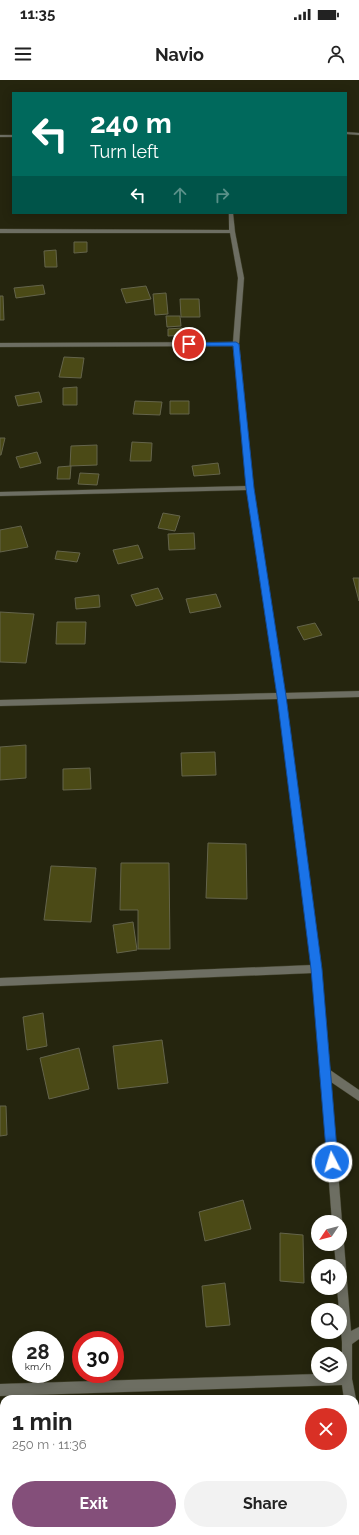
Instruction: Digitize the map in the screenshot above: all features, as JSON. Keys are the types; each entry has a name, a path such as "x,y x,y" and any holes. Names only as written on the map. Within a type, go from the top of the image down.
{"street":[{"path":"347,133 359,134"},
{"path":"0,136 12,136"},
{"path":"231,214 232,232 241,278 236,344 250,488 281,696 316,969 336,1215"},
{"path":"0,231 232,232"},
{"path":"0,346 236,344"},
{"path":"0,494 250,488"},
{"path":"0,703 359,694"},
{"path":"0,982 316,969"},
{"path":"325,1072 359,1096"},
{"path":"340,1251 347,1347"},
{"path":"347,1342 359,1332"},
{"path":"347,1379 349,1395"},
{"path":"0,1390 311,1380"}],"building":[{"path":"74,242 87,242 87,252 74,253"},
{"path":"56,250 57,267 45,267 44,251"},
{"path":"43,285 45,294 16,298 14,288"},
{"path":"146,286 151,299 126,303 121,289"},
{"path":"166,293 168,314 155,315 153,294"},
{"path":"0,296 3,296 4,320 0,320"},
{"path":"180,299 199,299 200,317 181,317"},
{"path":"166,316 180,316 181,326 167,327"},
{"path":"182,328 183,335 168,336 168,329"},
{"path":"64,357 84,358 81,378 59,377"},
{"path":"77,387 77,405 63,405 63,388"},
{"path":"39,392 42,402 18,406 15,396"},
{"path":"135,401 162,402 160,415 133,414"},
{"path":"170,401 189,401 189,414 170,414"},
{"path":"0,438 5,438 1,455 0,455"},
{"path":"132,442 152,443 151,461 130,461"},
{"path":"97,445 97,465 70,466 71,446"},
{"path":"37,452 41,463 20,468 16,457"},
{"path":"218,463 220,474 194,476 192,466"},
{"path":"71,466 70,479 57,479 58,467"},
{"path":"80,473 99,474 97,485 78,484"},
{"path":"163,513 180,516 175,531 158,528"},
{"path":"21,526 28,547 0,552 0,530"},
{"path":"194,533 195,549 169,550 168,534"},
{"path":"138,545 143,558 118,564 113,550"},
{"path":"57,551 80,553 77,562 55,559"},
{"path":"353,578 359,578 359,601"},
{"path":"158,588 163,599 136,606 131,595"},
{"path":"216,594 221,607 190,613 186,599"},
{"path":"99,595 100,607 76,609 75,598"},
{"path":"0,612 34,614 26,663 0,662"},
{"path":"57,622 86,622 85,644 56,644"},
{"path":"315,623 322,635 304,640 297,627"},
{"path":"26,745 26,778 0,780 0,747"},
{"path":"215,752 216,775 182,776 181,753"},
{"path":"90,768 91,789 63,790 63,769"},
{"path":"208,843 246,844 247,899 206,898"},
{"path":"121,863 169,863 170,949 138,949 138,910 120,910"},
{"path":"51,866 96,868 91,922 44,920"},
{"path":"133,922 137,950 117,953 113,925"},
{"path":"43,1013 47,1046 27,1050 23,1017"},
{"path":"162,1040 168,1083 118,1089 113,1046"},
{"path":"79,1048 89,1089 49,1099 40,1058"},
{"path":"0,1106 6,1106 7,1135 0,1136"},
{"path":"243,1200 251,1229 205,1241 199,1212"},
{"path":"280,1233 303,1235 304,1283 280,1281"},
{"path":"225,1283 230,1325 206,1327 202,1286"}],"route":[{"path":"189,344 236,344 250,488 281,696 316,969 332,1162"}]}
